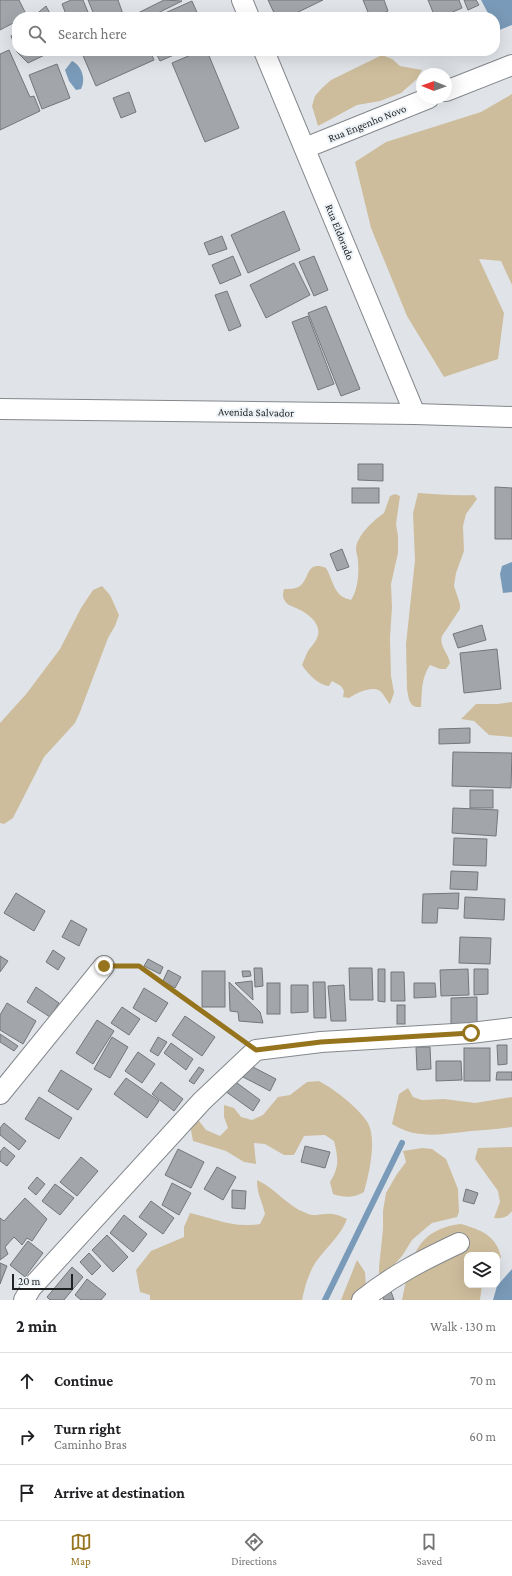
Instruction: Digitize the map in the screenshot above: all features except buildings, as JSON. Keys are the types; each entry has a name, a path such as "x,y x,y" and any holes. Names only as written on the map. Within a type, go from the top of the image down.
{"street":[{"path":"242,0 247,12"},
{"name":"Rua Eldorado","path":"266,56 415,414"},
{"path":"452,89 512,65"},
{"name":"Rua Engenho Novo","path":"305,148 416,103"},
{"name":"Avenida Salvador","path":"0,409 415,414 512,417"},
{"path":"0,1094 104,966"},
{"path":"24,1300 31,1288 202,1101 256,1050 321,1042 471,1033 512,1028"},
{"path":"362,1300 382,1284 401,1272 459,1243"}],"path":[{"path":"104,966 139,966 256,1050"}],"shaded area":[{"path":"380,56 392,59 400,66 416,69 416,80 401,93 380,101 357,105 318,126 312,106 315,96 331,80"},
{"path":"512,94 512,285 501,261 479,259 504,313 498,359 444,377 407,316 371,228 355,162 386,142 481,112"},
{"path":"418,493 474,495 477,499 466,514 463,526 464,551 456,573 454,586 460,604 460,609 442,636 441,640 450,663 446,669 440,669 430,665 423,680 421,707 412,705 409,700 407,689 406,644 415,560 413,513"},
{"path":"395,494 400,496 396,524 398,553 391,584 391,676 394,693 390,704 377,689 364,691 349,698 343,697 344,691 341,686 332,681 329,686 321,684 310,675 302,665 308,651 317,637 317,626 309,616 288,604 284,600 283,595 284,589 300,586 312,568 315,566 320,566 326,568 337,592 345,598 351,600 357,586 358,560 356,549 359,538 367,528 384,513 390,496"},
{"path":"102,586 110,595 119,615 108,638 80,712 75,723 44,757 13,818 4,824 0,823 0,723 27,693 60,649 81,608 93,590"},
{"path":"512,702 512,737 489,735 474,721 461,719 476,704 498,704"},
{"path":"319,1081 339,1094 359,1111 368,1123 371,1130 372,1148 370,1167 364,1192 360,1194 349,1197 333,1194 330,1182 337,1166 336,1152 334,1141 325,1135 304,1136 294,1155 284,1155 265,1144 254,1143 256,1164 244,1162 226,1151 193,1141 190,1125 199,1121 206,1130 220,1136 228,1128 224,1117 224,1105 234,1108 241,1117 252,1120 263,1115 278,1097 290,1095 307,1082"},
{"path":"408,1088 413,1097 422,1100 444,1099 475,1103 512,1097 512,1127 431,1135 401,1129 392,1124 399,1094"},
{"path":"512,1147 512,1211 504,1217 494,1218 500,1202 498,1191 475,1159 478,1148"},
{"path":"422,1148 432,1149 446,1159 458,1189 459,1212 457,1217 432,1223 427,1227 412,1240 402,1256 383,1277 379,1273 379,1267 383,1229 383,1211 386,1193 406,1162 403,1151"},
{"path":"257,1180 299,1210 314,1215 332,1214 347,1219 338,1235 312,1268 302,1300 150,1300 150,1295 140,1292 136,1270 151,1251 184,1237 184,1227 190,1213 232,1224 260,1224 265,1214 259,1194"},
{"path":"461,1224 481,1231 491,1238 499,1250 500,1252 464,1252 464,1288 482,1288 480,1300 402,1300 408,1272 417,1249 424,1240 434,1232 446,1227"},
{"path":"357,1260 365,1272 367,1300 341,1300"}],"water":[{"path":"481,0 512,0 512,25 500,30 500,12 487,12"},
{"path":"72,61 81,69 83,81 81,89 76,90 69,81 65,70"},
{"path":"512,562 512,592 503,593 500,574 502,566"},
{"path":"512,1269 512,1300 493,1300 496,1288 500,1288 500,1283"}],"waterway":[{"path":"325,1300 402,1143"}],"route":[{"path":"104,966 139,966 256,1050 321,1042 471,1033"}]}
